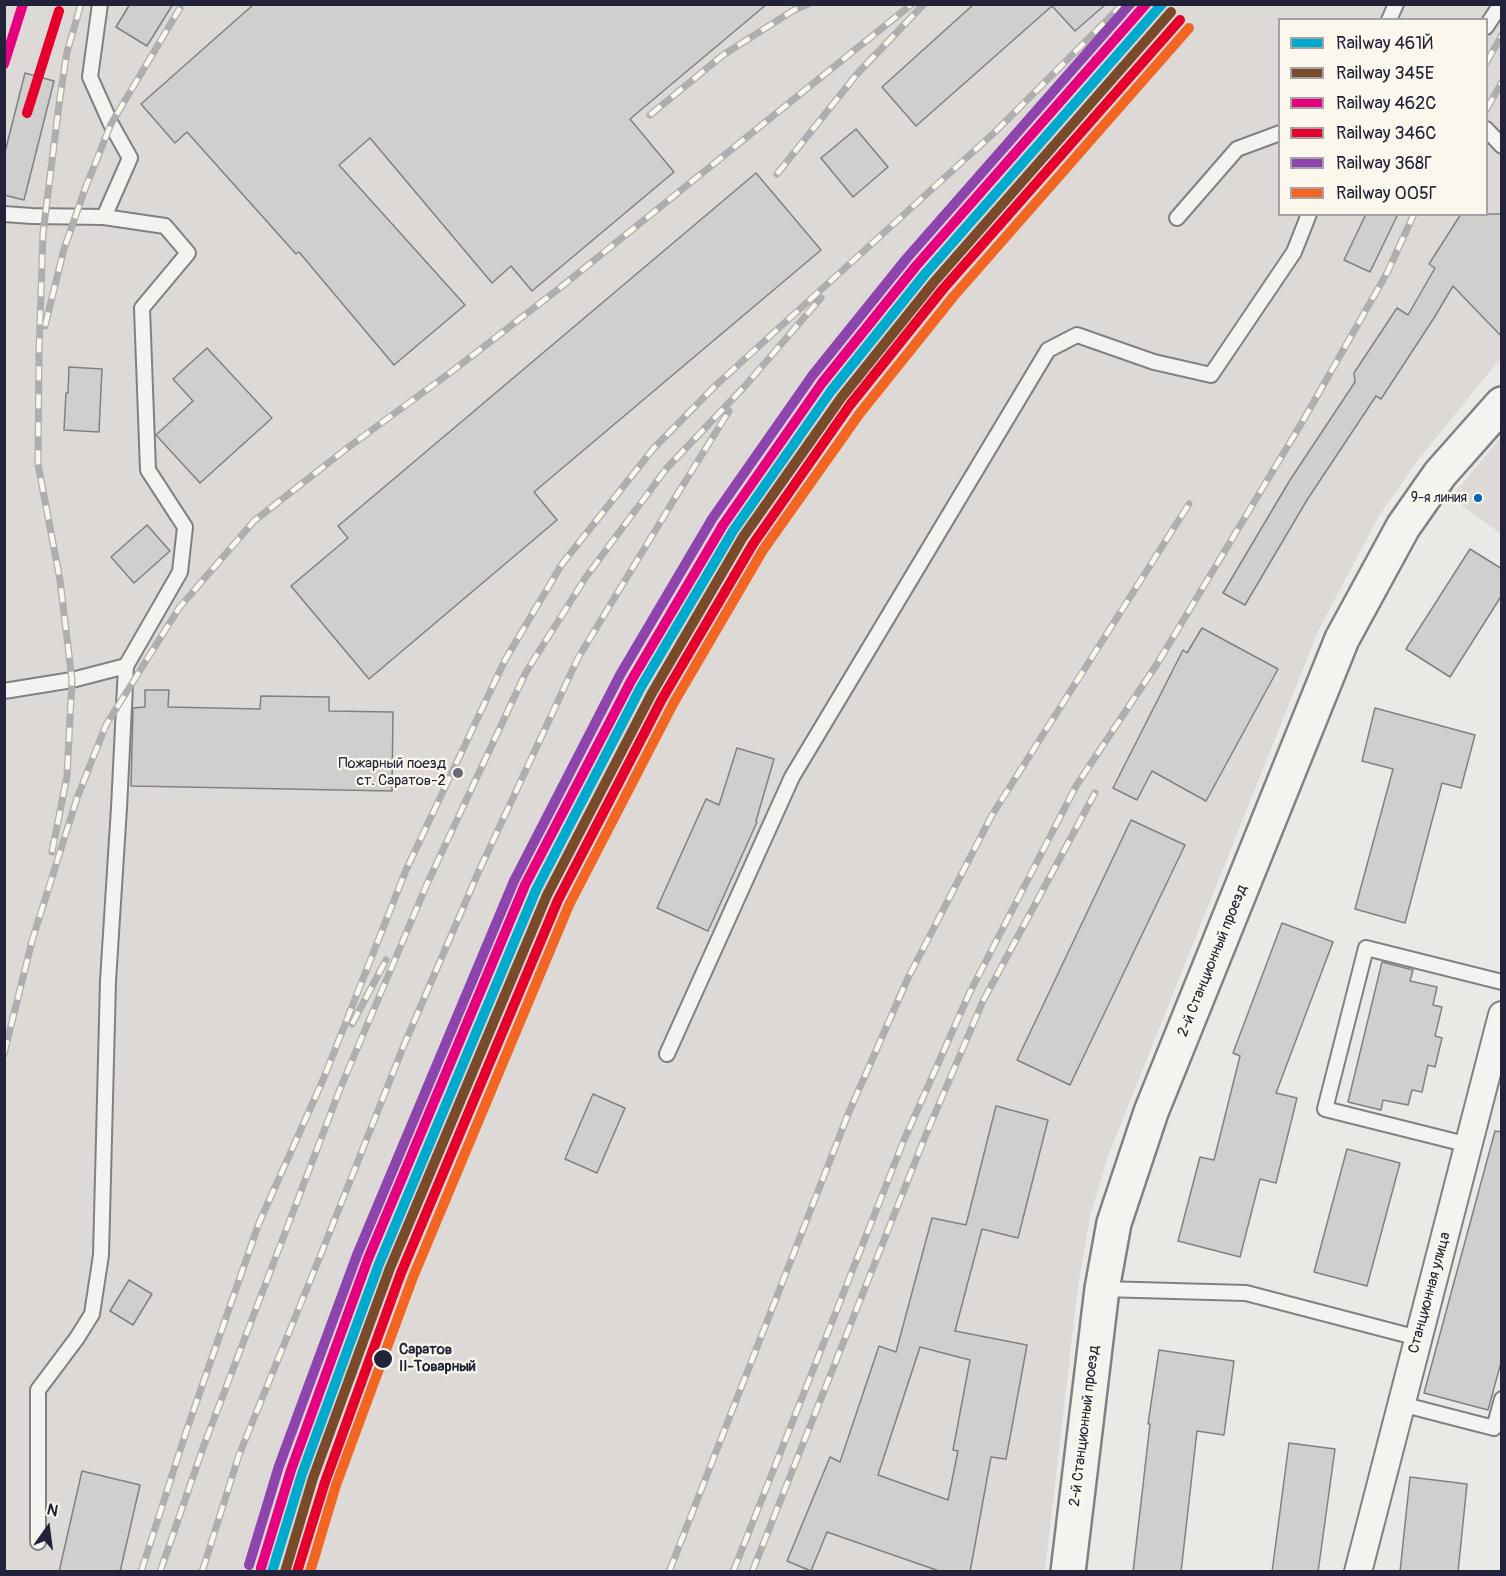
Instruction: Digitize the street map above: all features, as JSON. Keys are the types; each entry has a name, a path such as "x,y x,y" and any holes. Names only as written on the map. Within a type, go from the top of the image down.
{"main road":[{"name":"2-й Станционный проезд","path":"1068,1572 1102,1289 1114,1223 1151,1112 1342,639 1403,527 1440,474 1502,404"}],"street":[{"name":"Станционная улица","path":"1358,1572 1502,1015"}],"lane":[{"path":"100,4 90,77 111,124 130,158 104,217"},
{"path":"1390,18 1396,4"},
{"path":"1488,24 1501,4"},
{"path":"1488,131 1502,146"},
{"path":"1178,218 1237,149 1278,133"},
{"path":"4,214 104,217 165,226 188,253 142,308 148,470 185,527 180,572 126,666 108,981 101,1255 92,1314 38,1390 38,1542"},
{"path":"667,1054 792,777 1048,350 1077,335 1154,362 1211,375 1294,252 1308,216"},
{"path":"4,691 72,680 126,666"},
{"path":"1469,1145 1325,1109 1366,948 1502,982"},
{"path":"1102,1289 1246,1293 1418,1338"},
{"path":"1401,1404 1494,1428 1502,1399"}],"shaded area":[{"path":"5,5 1501,5 1501,359 1415,464 1379,516 1319,629 1108,1156 1090,1216 1078,1286 1045,1571 5,1572"},
{"path":"1501,437 1501,534 1451,497"}],"building":[{"path":"130,4 173,4 147,46 116,27"},
{"path":"254,4 767,4 630,119 674,172 532,291 511,266 492,283 370,138 339,165 465,305 394,365 299,252 296,254 187,132 175,143 141,104"},
{"path":"974,4 1106,4 1075,31 1052,6 916,126 882,87"},
{"path":"25,73 54,81 24,200 4,195 4,156"},
{"path":"856,129 888,167 853,197 821,158"},
{"path":"756,173 821,250 534,492 557,520 369,679 291,586 348,538 338,526"},
{"path":"1502,214 1502,337 1453,286 1381,399 1376,396 1307,500 1245,605 1223,593 1290,480 1355,382 1354,373 1397,308 1408,315 1435,268 1429,264 1460,216"},
{"path":"1365,216 1397,216 1370,272 1344,260"},
{"path":"207,348 272,418 200,483 156,435 193,401 173,379"},
{"path":"69,367 102,369 99,432 64,430"},
{"path":"147,525 170,551 134,583 111,557"},
{"path":"1470,549 1502,569 1502,595 1450,677 1406,649"},
{"path":"1202,628 1278,669 1206,801 1152,771 1137,800 1113,788 1183,650 1187,653"},
{"path":"145,690 169,690 168,707 260,709 261,696 329,697 329,711 393,712 392,791 131,786 133,708 145,707"},
{"path":"1375,708 1475,735 1461,788 1442,783 1405,923 1355,909 1393,769 1362,761"},
{"path":"737,748 774,759 757,822 708,931 657,908 706,799 719,805"},
{"path":"1131,820 1185,845 1070,1085 1017,1060"},
{"path":"1282,923 1333,942 1276,1093 1297,1098 1276,1183 1260,1179 1240,1257 1178,1241 1200,1157 1214,1160 1240,1056 1233,1053"},
{"path":"1382,962 1413,970 1410,981 1437,987 1433,1005 1442,1007 1435,1036 1442,1038 1435,1067 1428,1065 1422,1092 1412,1090 1408,1105 1383,1100 1381,1110 1348,1102"},
{"path":"593,1094 625,1108 597,1173 565,1159"},
{"path":"996,1106 1048,1120 1018,1238 982,1229 955,1331 1027,1345 1006,1459 991,1457 970,1572 942,1572 827,1532 811,1571 787,1561 830,1457 840,1462 879,1346 896,1352 932,1218 966,1225","holes":["920,1347 970,1360 953,1450 958,1451 948,1500 878,1475"]},
{"path":"1495,1131 1502,1132 1502,1359 1488,1410 1424,1393"},
{"path":"1347,1149 1400,1163 1367,1286 1314,1272"},
{"path":"129,1280 152,1294 133,1325 110,1311"},
{"path":"1159,1350 1234,1361 1224,1435 1197,1431 1181,1572 1133,1572 1150,1424 1148,1424"},
{"path":"1289,1443 1335,1449 1318,1572 1272,1572"},
{"path":"82,1471 140,1485 120,1572 59,1572"},
{"path":"1410,1477 1467,1484 1458,1572 1400,1572"}],"railway":[{"path":"52,852 67,776 72,680 60,580 38,464 43,233 67,52 81,4"},
{"path":"650,115 723,55 794,10 808,4"},
{"path":"31,944 77,798 106,725 179,608 254,521 561,287 912,4"},
{"path":"777,174 857,74 924,4"},
{"path":"141,1572 186,1432 259,1223 323,1080 406,870 505,660 562,564 653,449 715,386 996,131 1123,4"},
{"path":"45,326 64,249 111,124 180,8"},
{"path":"1488,60 1502,35"},
{"path":"1488,106 1502,82"},
{"path":"733,1572 904,1140 969,994 1076,786 1157,664 1304,419 1387,273 1413,216"},
{"path":"160,1572 204,1445 340,1089 427,884 526,672 586,577 666,469 745,386 821,298"},
{"path":"202,1572 239,1455 404,1045 478,873 578,658 729,411"},
{"path":"669,1572 849,1112 908,978 992,815 1189,504"},
{"path":"752,1572 925,1137 983,1001 1095,793"},
{"path":"4,1054 33,937"},
{"path":"352,1024 386,960"}],"rail line":[{"name":"462С","path":"4,64 23,4"},
{"name":"368Г","path":"249,1565 279,1466 357,1255 514,881 620,675 712,519 812,376 907,258 1130,4"},
{"name":"462С","path":"261,1568 291,1470 368,1259 525,885 631,681 723,525 822,383 916,266 1146,4"},
{"name":"461Й","path":"272,1572 302,1474 379,1264 536,890 641,687 733,531 831,391 925,274 1162,4"},
{"name":"346С","path":"27,113 59,11"},
{"name":"345Е","path":"285,1572 313,1478 390,1268 547,895 652,693 743,537 841,398 934,282 1171,12"},
{"name":"346С","path":"297,1572 325,1482 401,1273 558,900 662,699 753,544 850,405 943,289 1180,20"},
{"name":"005Г","path":"310,1572 336,1485 413,1277 569,905 673,704 763,550 860,413 953,297 1189,28"}],"place":[{"name":"9-я линия","path":"1478,498"},
{"name":"Пожарный поезд ст. Саратов-2","path":"458,773"},
{"name":"Саратов II-Товарный","path":"383,1359"}]}
